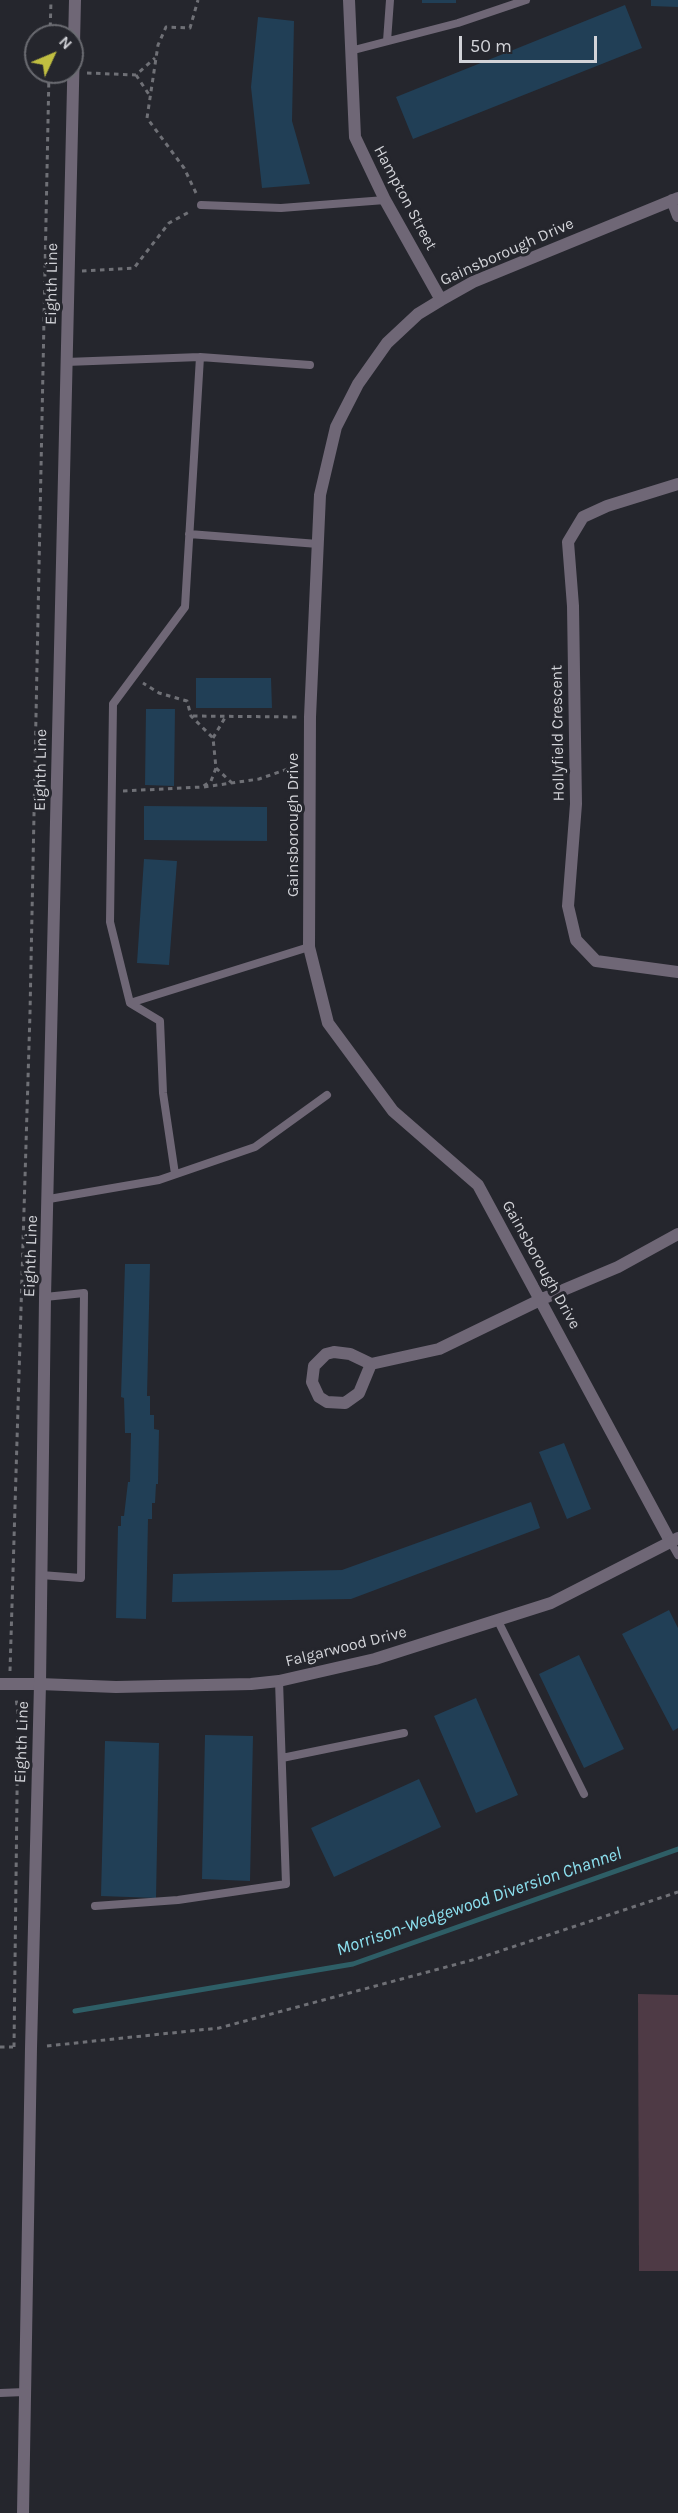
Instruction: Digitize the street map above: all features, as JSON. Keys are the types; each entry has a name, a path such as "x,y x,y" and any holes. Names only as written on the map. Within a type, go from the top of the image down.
{"street":[{"name":"Eighth Line","path":"74,24 75,0"},
{"name":"Hampton Street","path":"349,0 355,137 385,200 441,300"},
{"name":"Eighth Line","path":"23,2513 30,2048 40,1684 45,1297 73,84"},
{"path":"675,199 678,216"},
{"name":"Gainsborough Drive","path":"674,1539 478,1185 393,1111 328,1023 309,947 310,717 320,495 336,427 358,384 387,344 418,314 473,282 675,199"},
{"name":"Hollyfield Crescent","path":"678,484 607,506 583,518 568,542 573,606 576,804 568,906 576,940 596,961 678,972"},
{"path":"371,1364 359,1393 345,1403 327,1402 314,1390 311,1374 314,1366 326,1354 342,1352 371,1364 439,1349 542,1299 618,1267 678,1234"},
{"name":"Falgarwood Drive","path":"6,1684 116,1688 279,1681 375,1659 551,1603 674,1539"}],"lane":[{"path":"387,40 390,0"},
{"path":"350,51 458,23 526,0"},
{"path":"201,205 280,208 385,200"},
{"path":"175,1174 163,1094 160,1021 130,1003 110,922 113,704 185,607 200,357"},
{"path":"66,362 200,357 310,366"},
{"path":"189,534 318,544"},
{"path":"130,1003 309,947"},
{"path":"49,1199 159,1180 255,1147 327,1095"},
{"path":"41,1575 81,1578 84,1293 45,1297"},
{"path":"674,1539 678,1555"},
{"path":"498,1621 585,1794"},
{"path":"95,1906 178,1900 286,1884 279,1681"},
{"path":"282,1758 404,1733"},
{"path":"0,2393 25,2392"}],"path":[{"path":"50,24 51,0"},
{"path":"69,272 134,268 169,223 201,205 184,168 147,118 158,45 166,27 190,28 198,0"},
{"path":"84,73 136,75 156,57"},
{"path":"136,75 150,96"},
{"path":"14,2047 18,1713 6,1684 9,1666 31,990 49,84"},
{"path":"134,677 159,693 187,700 191,716 213,738"},
{"path":"191,716 310,717"},
{"path":"202,787 211,781 216,768 213,738 226,716"},
{"path":"112,792 202,787 259,780 310,761"},
{"path":"216,768 232,784"},
{"path":"0,2047 30,2048 219,2028 476,1959 678,1892"}],"shaded area":[{"path":"638,1994 678,1995 678,2271 639,2271"}],"building":[{"path":"422,0 456,0 456,3 422,3"},
{"path":"651,0 678,0 678,7 651,6"},
{"path":"625,5 642,48 413,139 396,97"},
{"path":"258,17 294,21 292,121 310,184 262,188 251,87"},
{"path":"196,678 271,678 272,708 196,708"},
{"path":"146,709 175,709 174,786 145,785"},
{"path":"144,806 267,807 267,841 144,840"},
{"path":"144,859 177,861 169,965 137,963"},
{"path":"125,1264 150,1264 147,1396 150,1396 150,1415 154,1415 154,1429 159,1430 158,1484 156,1484 155,1503 152,1503 152,1519 148,1519 146,1619 116,1618 118,1526 121,1526 121,1516 124,1516 128,1482 130,1482 131,1433 125,1433 124,1398 121,1397"},
{"path":"564,1443 591,1509 567,1519 539,1452"},
{"path":"531,1502 540,1528 351,1599 172,1602 173,1574 342,1570"},
{"path":"669,1610 678,1628 678,1728 673,1731 622,1634"},
{"path":"579,1655 624,1749 584,1768 539,1674"},
{"path":"476,1698 518,1795 476,1813 434,1716"},
{"path":"205,1735 253,1736 250,1881 202,1879"},
{"path":"105,1741 159,1743 156,1898 101,1896"},
{"path":"419,1779 441,1827 334,1877 311,1828"}],"waterway":[{"name":"Morrison-Wedgewood Diversion Channel","path":"75,2011 353,1964 678,1849"}]}
